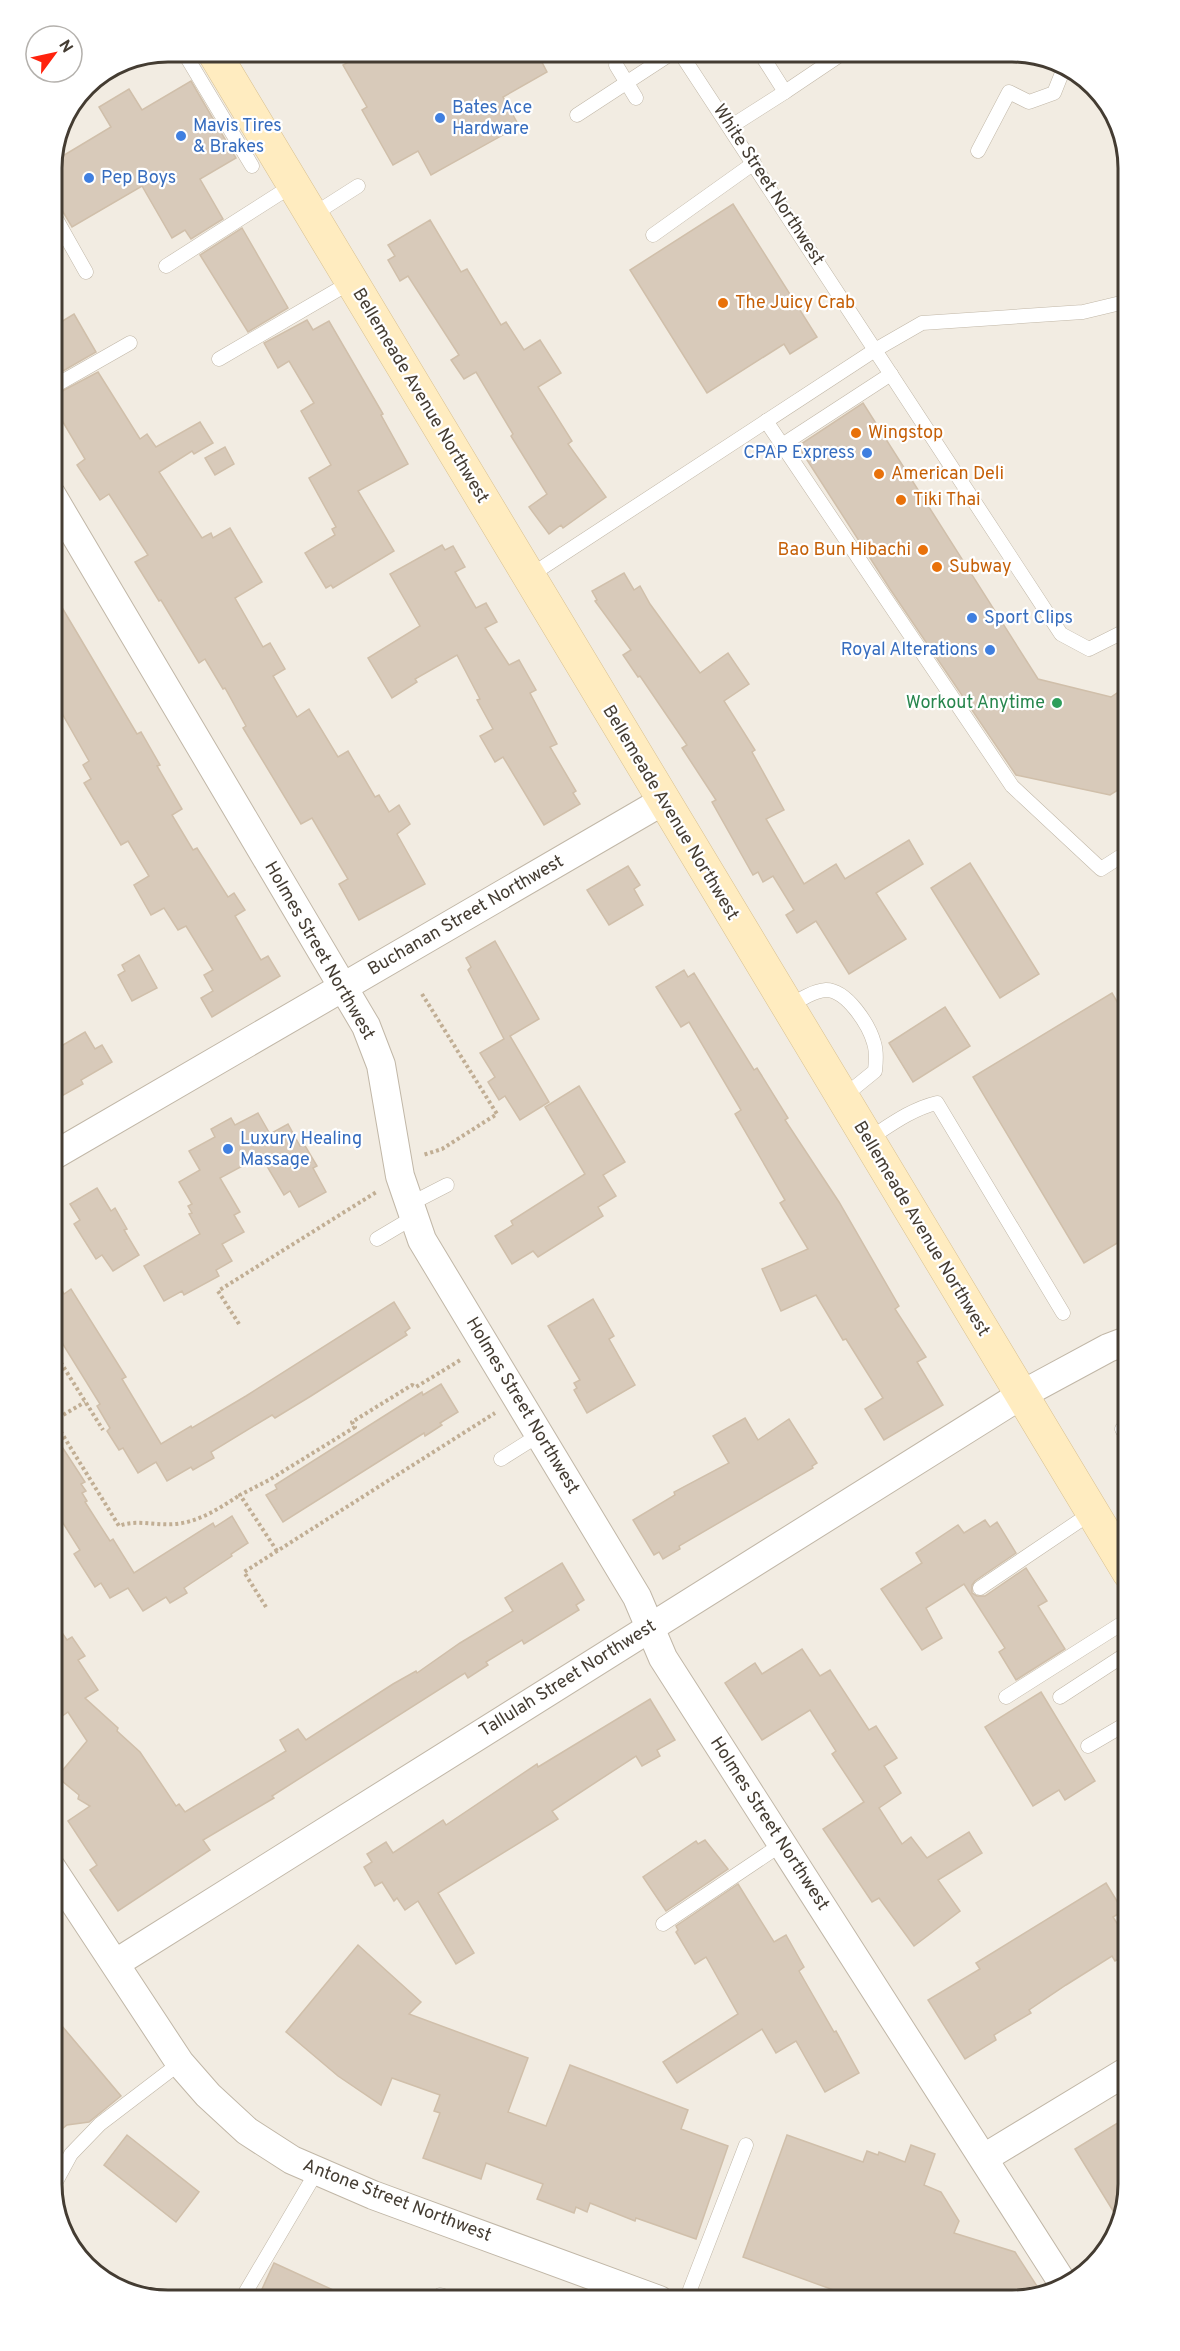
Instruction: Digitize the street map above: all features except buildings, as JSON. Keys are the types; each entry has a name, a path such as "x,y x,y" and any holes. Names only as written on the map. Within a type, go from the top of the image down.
{"street":[{"name":"Bellemeade Avenue Northwest","path":"220,62 1118,1556"},
{"name":"Holmes Street Northwest","path":"62,513 366,1026 381,1065 400,1176 422,1240 637,1597 663,1658 1060,2278"},
{"name":"Buchanan Street Northwest","path":"62,1151 663,801"},
{"name":"Tallulah Street Northwest","path":"116,1963 1021,1395 1118,1344"},
{"name":"Antone Street Northwest","path":"62,1883 180,2063 208,2095 247,2131 292,2160 373,2195 631,2290"},
{"path":"984,2158 1118,2077"}],"lane":[{"path":"190,62 252,166"},
{"path":"577,115 660,62"},
{"name":"White Street Northwest","path":"685,62 754,163 1061,634 1089,649 1118,634"},
{"path":"766,62 785,92"},
{"path":"730,127 830,62"},
{"path":"616,65 636,98"},
{"path":"978,151 1009,92 1029,102 1054,93 1062,73"},
{"path":"653,235 754,163"},
{"path":"165,266 293,185"},
{"path":"311,216 358,186"},
{"path":"62,229 86,272"},
{"path":"219,359 351,282"},
{"path":"528,577 875,350 922,323 1083,312 1118,304"},
{"path":"62,382 130,344"},
{"path":"782,445 891,374"},
{"path":"765,421 1012,786 1101,868 1118,858"},
{"path":"787,1008 803,998 826,990 840,993 852,1004 874,1042 875,1071 842,1099"},
{"path":"867,1140 898,1120 937,1103 1063,1313"},
{"path":"377,1239 447,1185"},
{"path":"501,1459 539,1435"},
{"path":"980,1588 1091,1513"},
{"path":"1006,1697 1118,1626"},
{"path":"1060,1697 1118,1660"},
{"path":"1088,1746 1118,1728"},
{"path":"663,1924 782,1844"},
{"path":"62,2171 71,2154 100,2124 180,2063"},
{"path":"690,2290 746,2145"},
{"path":"248,2289 318,2171"}],"path":[{"path":"417,1157 442,1149 497,1114 422,994"},
{"path":"239,1324 218,1291 381,1189"},
{"path":"62,1435 119,1526 129,1522 175,1524 194,1521 269,1480 355,1427 352,1422 412,1385 416,1387 468,1356"},
{"path":"62,1364 103,1430"},
{"path":"62,1414 85,1401"},
{"path":"266,1607 244,1572 501,1410"},
{"path":"240,1495 277,1551"}],"place":[{"name":"Bates Ace Hardware","path":"440,118"},
{"name":"Mavis Tires & Brakes","path":"181,136"},
{"name":"Pep Boys","path":"89,178"},
{"name":"The Juicy Crab","path":"723,303"},
{"name":"Wingstop","path":"856,433"},
{"name":"CPAP Express","path":"867,453"},
{"name":"American Deli","path":"879,474"},
{"name":"Tiki Thai","path":"901,500"},
{"name":"Bao Bun Hibachi","path":"923,550"},
{"name":"Subway","path":"937,567"},
{"name":"Sport Clips","path":"972,618"},
{"name":"Royal Alterations","path":"990,650"},
{"name":"Workout Anytime","path":"1057,703"},
{"name":"Luxury Healing Massage","path":"228,1149"}]}
